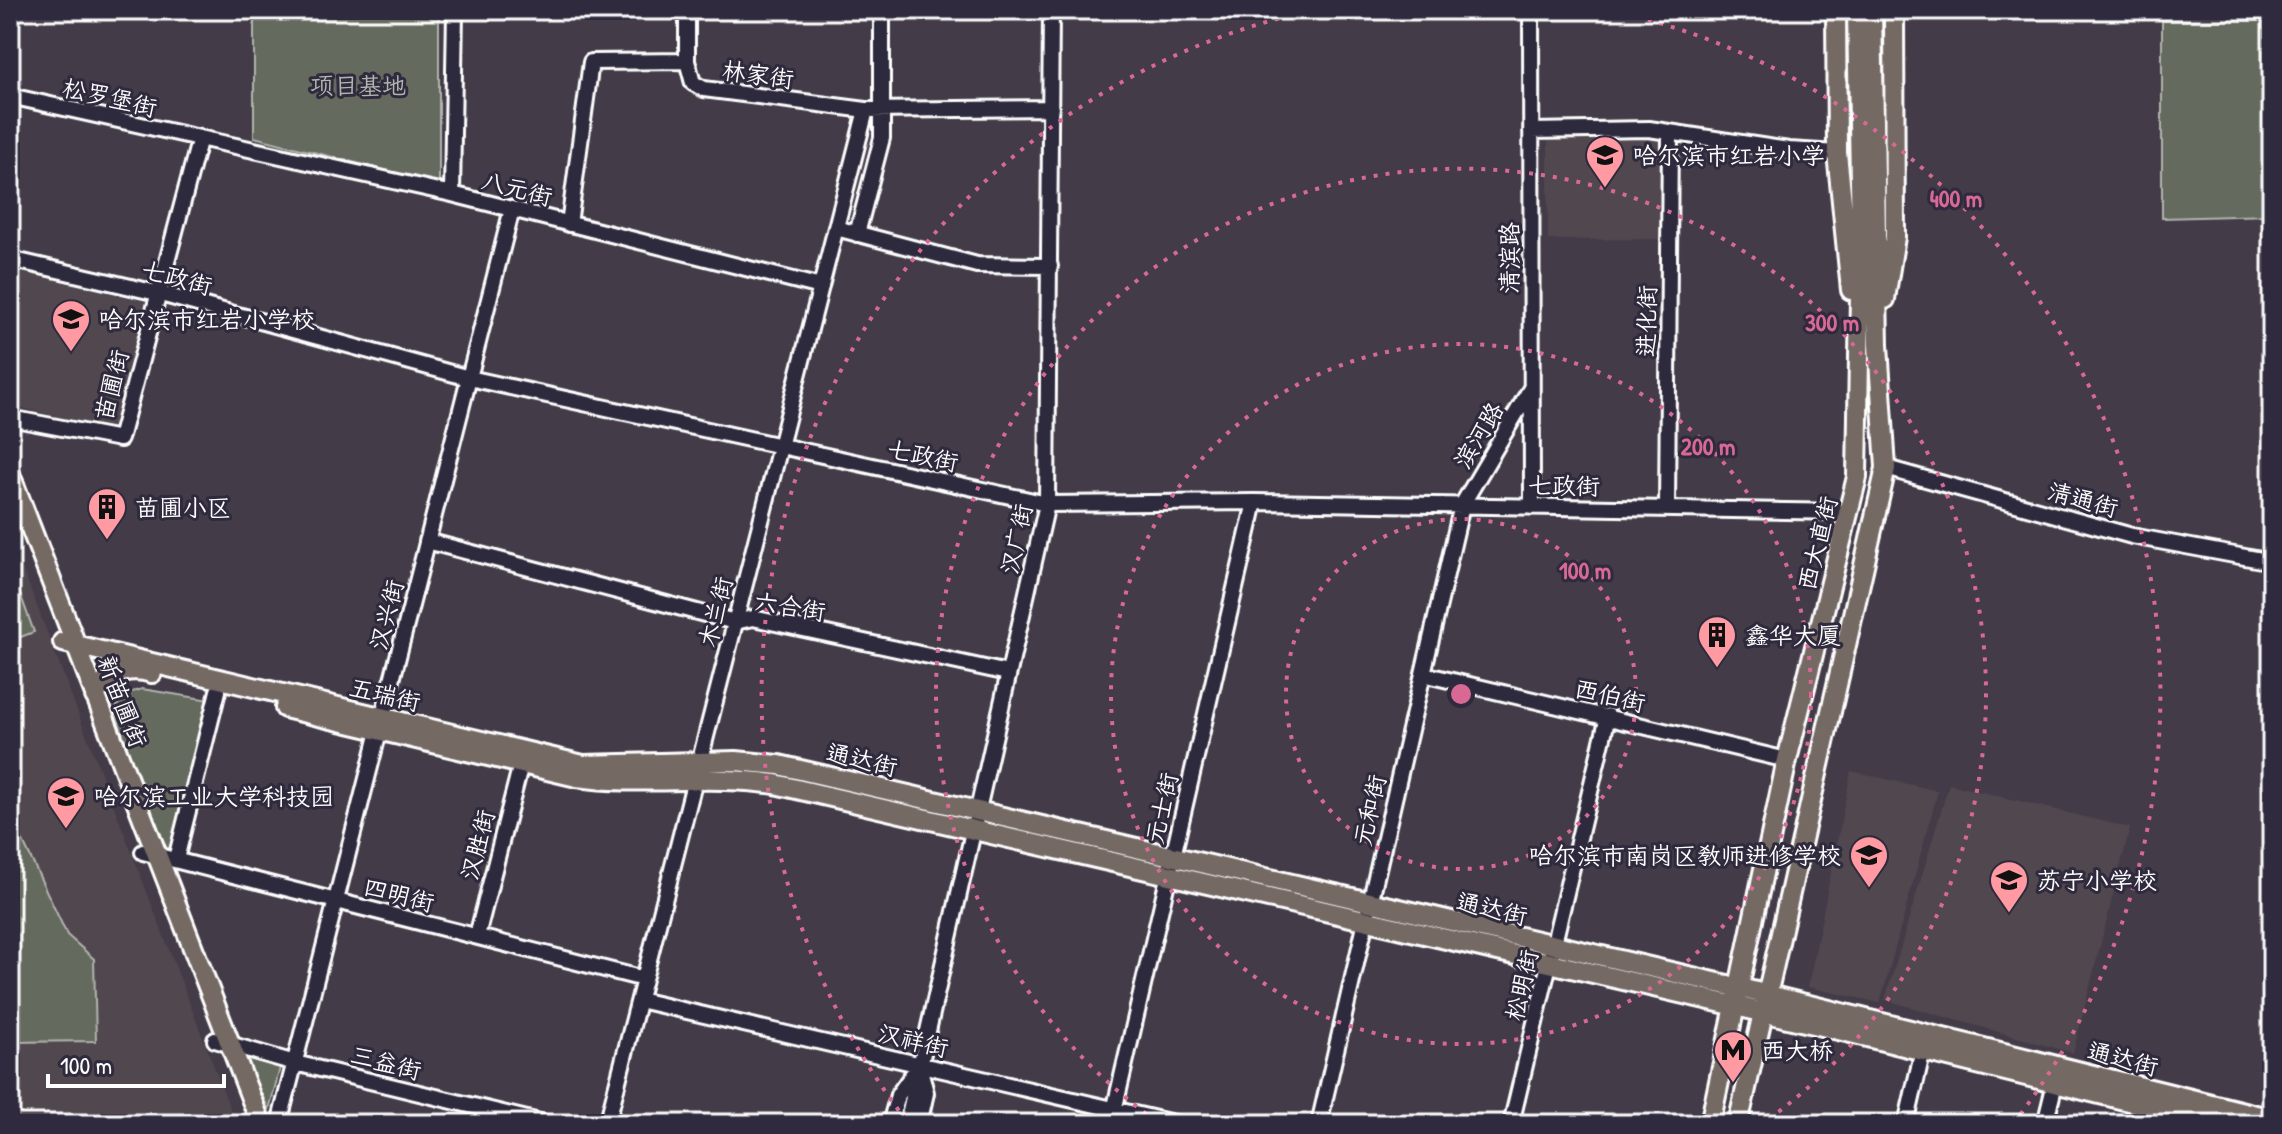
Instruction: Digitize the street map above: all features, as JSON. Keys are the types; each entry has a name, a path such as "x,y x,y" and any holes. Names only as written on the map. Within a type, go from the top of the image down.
{"main road":[{"path":"1836,10 1837,153 1859,346"},
{"name":"西大直街","path":"1738,1124 1886,468 1868,237 1857,10"},
{"name":"西大直街","path":"1710,1124 1787,760 1857,477 1859,346 1868,237 1872,10"},
{"path":"1878,345 1895,237 1894,10"},
{"name":"新苗圃街","path":"10,474 69,644 95,696 149,853"},
{"name":"新苗圃街","path":"10,496 222,1042 250,1124"},
{"name":"五瑞街","path":"69,644 521,764 596,780 695,782"},
{"name":"五瑞街","path":"95,696 108,678 125,670 143,670 218,691 583,765 699,762"},
{"name":"通达街","path":"699,762 779,765 1173,856 1368,913"},
{"name":"通达街","path":"695,782 729,779 775,784 1168,876 1368,913 1738,997 2057,1075 2270,1116"},
{"name":"新苗圃街","path":"222,1042 261,1124"},
{"name":"通达街","path":"2057,1075 2170,1119 2222,1124"}],"street":[{"path":"452,194 455,10"},
{"path":"569,224 591,62 687,61 687,10"},
{"path":"857,234 882,138 882,10"},
{"name":"汉广街","path":"904,1124 1047,504 1051,10"},
{"name":"清滨路","path":"1531,10 1532,507"},
{"name":"林家街","path":"687,61 693,83 704,89 866,110 1051,108"},
{"name":"松罗堡街","path":"10,96 199,141"},
{"name":"木兰街","path":"607,1124 866,110"},
{"path":"1531,131 1649,129 1837,153"},
{"name":"进化街","path":"1667,509 1670,134"},
{"name":"八元街","path":"199,141 452,194 821,287"},
{"name":"苗圃街","path":"10,418 120,439 199,141"},
{"name":"汉兴街","path":"279,1124 512,209"},
{"path":"836,228 977,265 1050,266"},
{"name":"七政街","path":"10,259 157,293 469,378 1047,504 1255,502 1850,512"},
{"name":"滨河路","path":"1462,505 1531,388"},
{"name":"清通街","path":"1886,468 2132,536 2272,562"},
{"name":"元士街","path":"1112,1117 1255,502"},
{"name":"元和街","path":"1319,1124 1462,505"},
{"name":"六合街","path":"427,541 735,622 753,618 1008,673"},
{"name":"西伯街","path":"1423,674 1787,760"},
{"path":"176,859 218,691"},
{"name":"松明街","path":"1511,1124 1608,716"},
{"name":"汉胜街","path":"477,936 521,764"},
{"name":"四明街","path":"149,853 644,979"},
{"name":"汉祥街","path":"639,1000 920,1064 1112,1117 1178,1124"},
{"name":"三益街","path":"222,1042 295,1063 548,1124"},
{"path":"1906,1124 1925,1044"},
{"name":"汉广街","path":"890,1124 898,1095 920,1064"},
{"name":"汉广街","path":"919,1124 926,1093 920,1064"},
{"path":"2045,1124 2057,1075"}],"shaded area":[{"name":"哈尔滨市红岩小学","path":"1652,135 1663,139 1663,239 1548,240 1548,136"},
{"name":"哈尔滨市红岩小学校","path":"10,269 146,302 113,430 10,405"},
{"name":"哈尔滨工业大学科技园","path":"10,536 236,1124 10,1124"},
{"name":"哈尔滨市南岗区教师进修学校","path":"1851,771 1938,791 1880,1003 1808,987"},
{"name":"苏宁小学校","path":"1949,784 2130,828 2073,1053 1885,1000"}],"green space":[{"name":"项目基地","path":"254,10 439,10 439,184 254,137"},
{"path":"2162,21 2272,21 2272,215 2162,218"},
{"path":"10,566 34,632 10,641"},
{"path":"142,689 210,700 173,850 161,846 115,711 122,695"},
{"path":"10,814 67,935 94,959 96,1041 10,1042"},
{"path":"242,1052 281,1064 269,1110"}],"place":[{"name":"哈尔滨市红岩小学","path":"1605,189"},
{"name":"哈尔滨市红岩小学校","path":"71,353"},
{"name":"苗圃小区","path":"107,541"},
{"name":"鑫华大厦","path":"1717,669"},
{"name":"哈尔滨工业大学科技园","path":"66,830"},
{"name":"哈尔滨市南岗区教师进修学校","path":"1869,889"},
{"name":"苏宁小学校","path":"2009,914"},
{"name":"西大桥","path":"1733,1084"}]}
